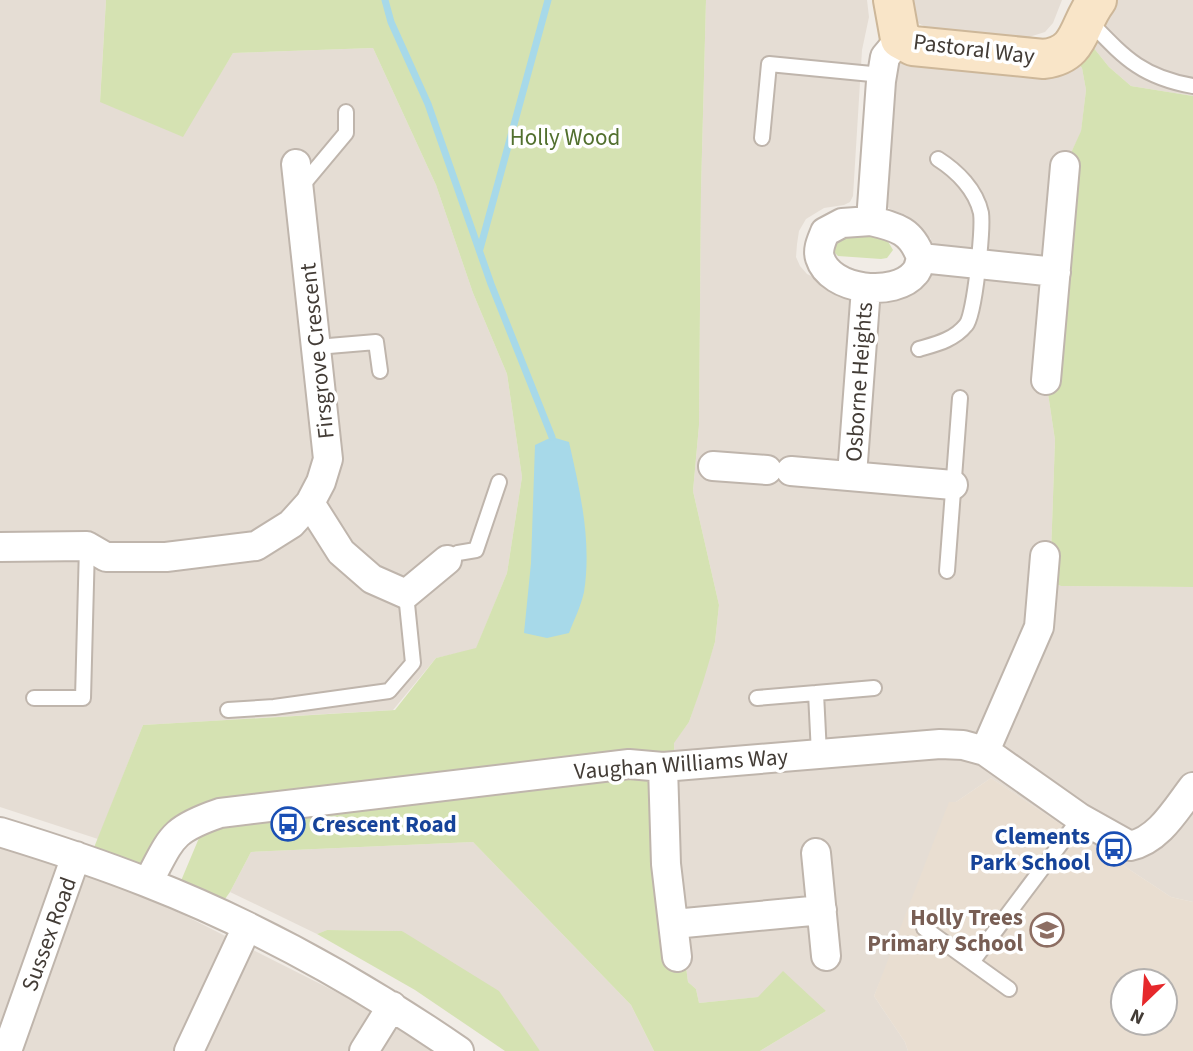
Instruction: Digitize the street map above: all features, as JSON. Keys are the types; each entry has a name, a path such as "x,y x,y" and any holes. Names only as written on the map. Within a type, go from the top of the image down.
{"street":[{"name":"Pastoral Way","path":"893,0 901,39 913,46 1044,59 1059,57 1069,50 1091,9"},
{"path":"871,221 882,75 885,57 901,39"},
{"path":"1046,380 1065,166"},
{"name":"Firsgrove Crescent","path":"0,547 87,546 106,557 166,557 256,546 291,524 310,503 321,482 328,459 298,177"},
{"name":"Osborne Heights","path":"871,221 892,226 906,233 916,243 921,258 915,274 898,284 866,288 842,282 829,273 820,259 819,248 825,232 842,223 871,221"},
{"path":"921,258 1056,272"},
{"name":"Osborne Heights","path":"852,475 866,288"},
{"name":"Osborne Heights","path":"713,466 953,485"},
{"path":"310,503 341,552 372,579 406,594 447,560"},
{"path":"985,751 1039,626 1045,556"},
{"name":"Vaughan Williams Way","path":"148,882 172,837 192,822 220,813 629,764 663,767 940,744 963,745 985,751 1080,818 1130,846 1143,844 1158,831 1193,787"},
{"path":"663,767 666,864 677,957"},
{"path":"0,832 148,882 247,927 391,1006 459,1051"},
{"path":"816,853 826,956"},
{"name":"Sussex Road","path":"7,1051 76,856"},
{"path":"674,925 822,910"},
{"path":"190,1051 247,927"},
{"path":"364,1051 391,1006"}],"lane":[{"path":"893,0 900,0"},
{"path":"1091,9 1129,62 1167,82 1193,86"},
{"path":"762,138 769,64 882,75"},
{"path":"298,177 346,133 346,112"},
{"path":"919,349 943,343 968,324 975,303 981,214 959,174 938,159"},
{"path":"317,347 376,342 380,371"},
{"path":"947,571 960,398"},
{"path":"447,560 458,553 476,550 499,482"},
{"path":"34,698 82,698 87,546"},
{"path":"228,710 296,705 389,691 413,663 406,594"},
{"path":"757,698 874,688"},
{"path":"817,693 819,754"},
{"path":"972,962 1080,818"},
{"path":"923,928 1009,989"}],"shaded area":[{"path":"0,0 106,0 100,101 182,136 233,53 373,48 436,185 473,293 507,374 522,477 507,573 476,649 436,658 393,710 143,725 98,839 0,807"},
{"path":"706,0 867,0 869,17 862,50 853,196 850,202 844,205 824,208 806,219 799,231 797,244 796,257 800,266 807,274 828,284 921,270 931,239 906,215 884,204 891,67 900,60 1077,62 1082,68 1086,90 1081,132 1065,166 1046,380 1055,440 1050,582 1061,586 1193,587 1193,902 1171,897 991,778 956,802 874,996 905,1042 908,1051 760,1051 826,1011 759,997 699,1003 696,989 688,982 679,913 674,742 689,722 715,642 719,605 693,491 699,425"},
{"path":"905,0 1062,0 1053,23 1045,32 1029,37 928,28 912,20"},
{"path":"1110,0 1193,0 1193,96 1131,86 1109,67 1089,42"},
{"name":"Holly Trees Primary School","path":"991,778 1171,897 1193,902 1193,1051 908,1051 905,1042 874,996 949,802 956,802"},
{"path":"473,842 631,1005 654,1051 540,1051 402,931 327,930 317,934 230,892 251,852"},
{"path":"0,847 99,879 172,909 376,1012 433,1051 0,1051"}],"green space":[{"name":"Holly Wood","path":"106,0 706,0 699,425 693,491 719,605 715,642 703,682 689,722 674,743 679,913 688,982 696,989 699,1003 758,997 783,971 826,1011 760,1051 654,1051 631,1005 473,842 251,852 230,892 215,913 175,895 207,819 148,882 89,860 143,725 395,710 436,658 476,648 507,573 522,477 507,374 473,293 436,185 373,48 233,53 183,137 100,102"},
{"path":"1089,42 1109,67 1131,86 1193,96 1193,587 1061,586 1050,582 1055,440 1046,380 1065,166 1081,131 1086,90 1082,68 1077,62"},
{"path":"841,233 886,238 893,250 887,258 881,259 838,256 831,249"},
{"path":"327,930 402,931 499,991 540,1051 505,1051 415,990 317,934"}],"water":[{"path":"552,437 569,442 581,498 587,554 584,592 569,633 547,638 524,633 531,563 535,445"}],"waterway":[{"path":"385,0 391,22 428,104 491,284 552,437"},
{"path":"480,249 548,0"}],"place":[{"name":"Crescent Road","path":"288,824"},
{"name":"Clements Park School","path":"1114,849"},
{"name":"Holly Trees Primary School","path":"1047,930"}]}
